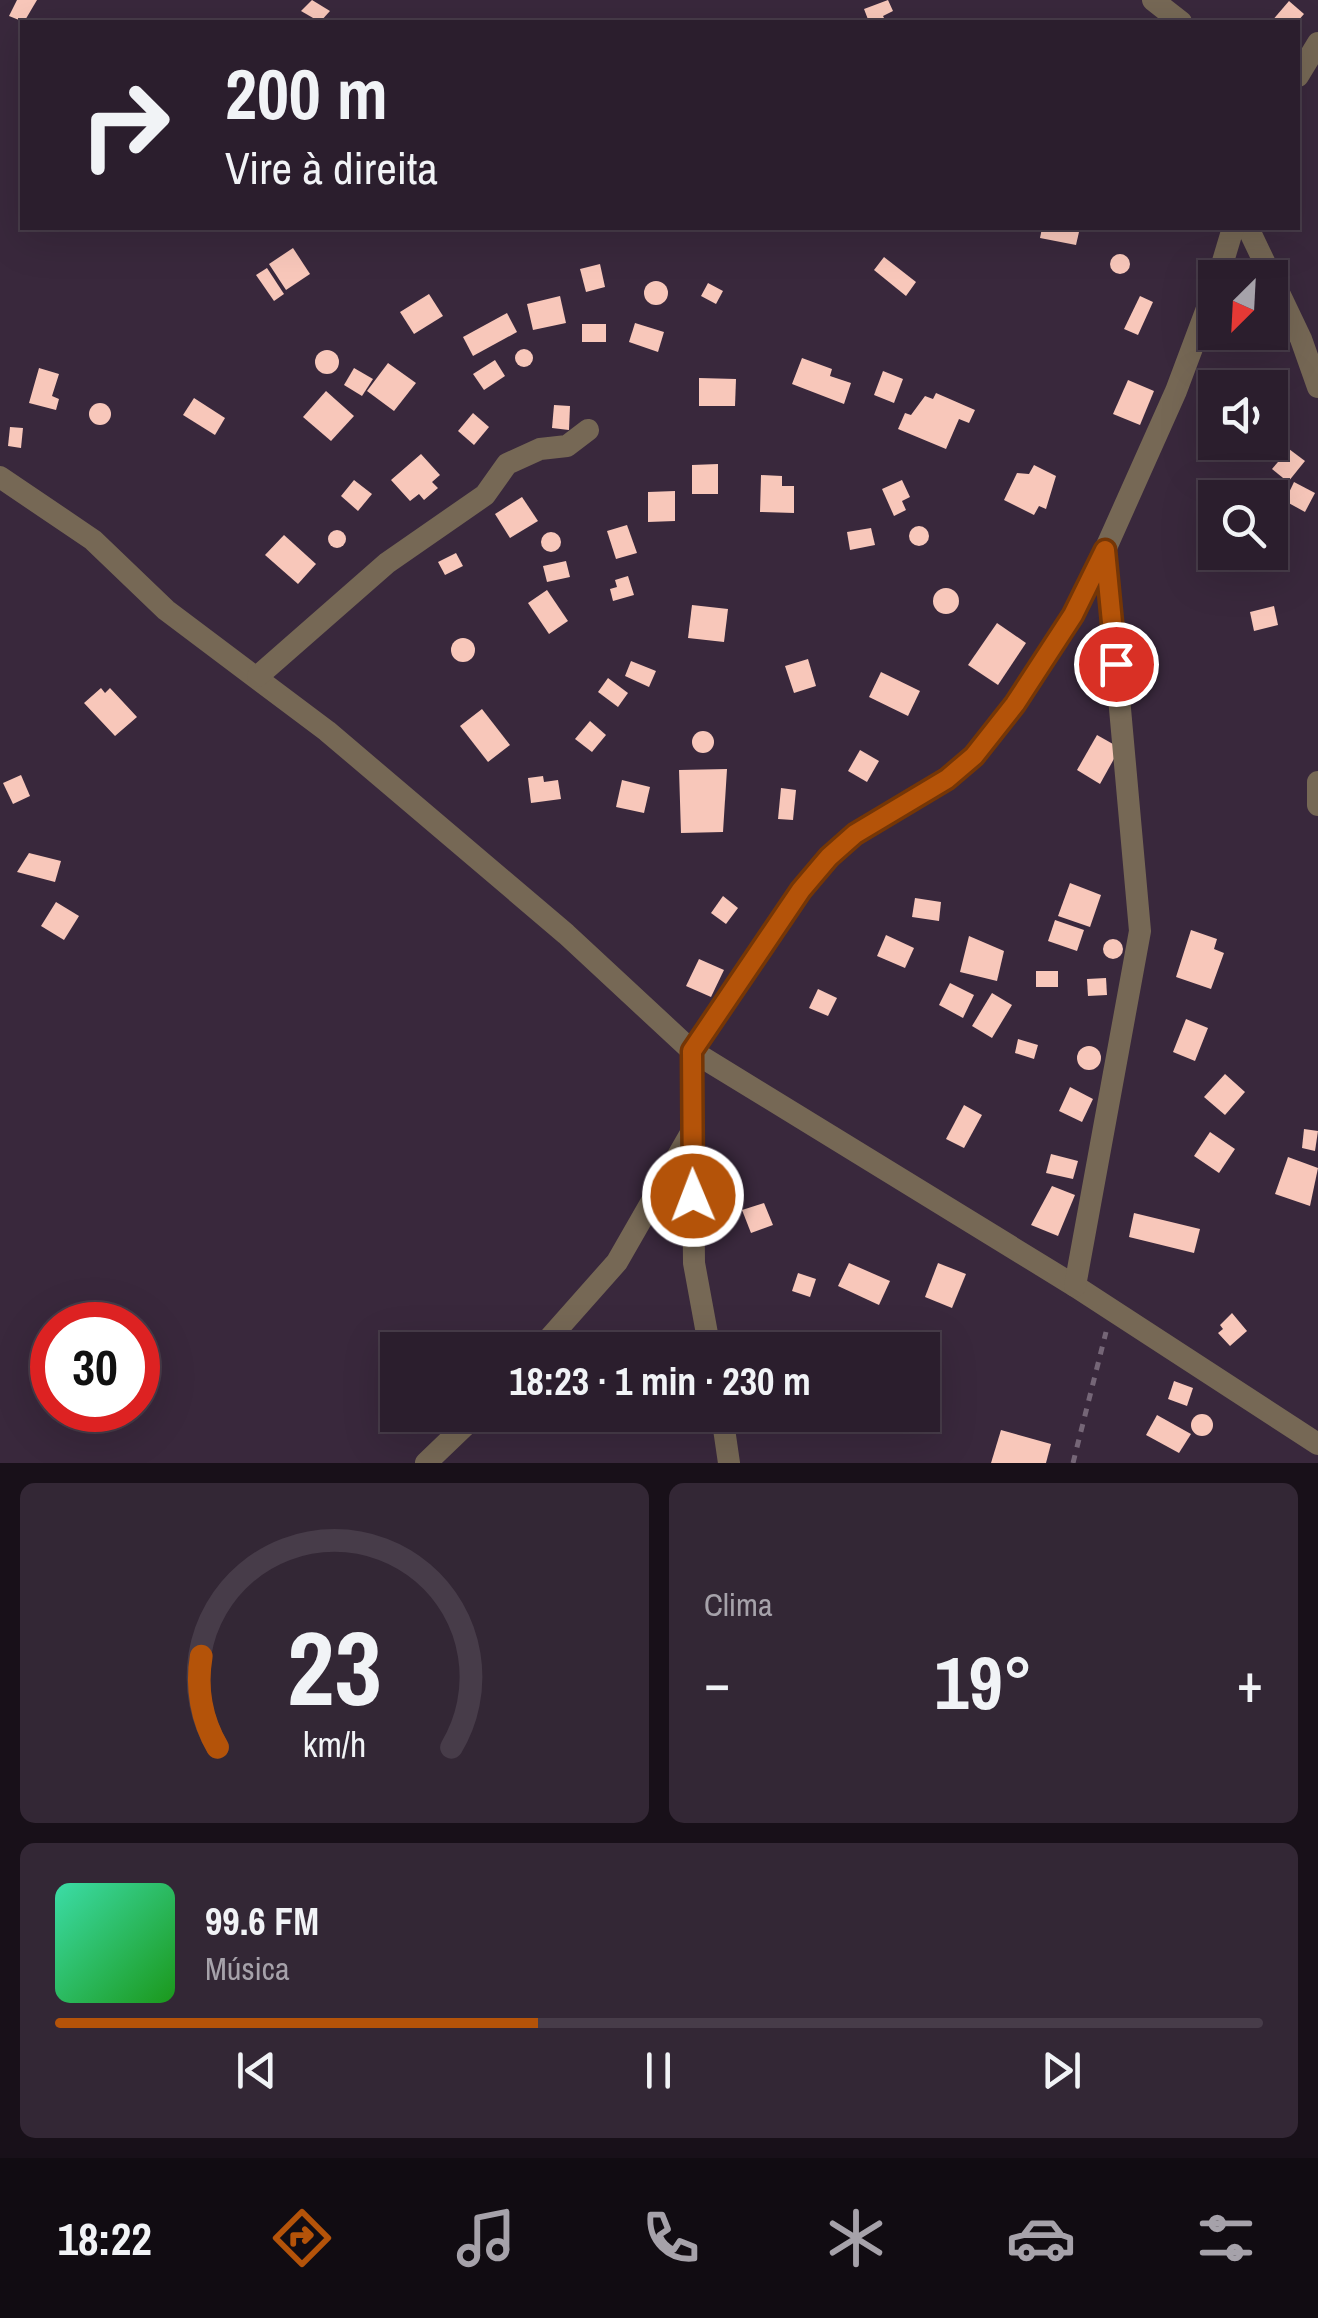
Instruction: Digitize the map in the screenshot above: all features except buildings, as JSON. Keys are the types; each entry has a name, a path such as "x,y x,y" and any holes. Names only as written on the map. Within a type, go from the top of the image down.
{"street":[{"path":"1153,0 1178,20"},
{"path":"1300,73 1318,44"},
{"path":"1223,260 1231,230"},
{"path":"1249,230 1278,285 1318,386"},
{"path":"707,1332 694,1263 692,1051 801,890 829,857 855,834 947,779 974,756 1015,704 1073,615 1176,391 1198,332"},
{"path":"258,676 387,563 485,495 507,464 540,449 567,446 588,430"},
{"path":"0,477 93,540 152,598 258,676 460,842 692,1051 1076,1286 1318,1444"},
{"path":"1076,1286 1140,931 1105,550"},
{"path":"1318,782 1318,805"},
{"path":"555,1332 617,1262 692,1130"},
{"path":"426,1463 458,1432"},
{"path":"725,1432 730,1463"}],"path":[{"path":"1073,1463 1111,1310"}],"route":[{"path":"693,1196 692,1051 801,890 829,857 855,834 947,779 974,756 1015,704 1073,615 1105,550 1116,664"}]}
